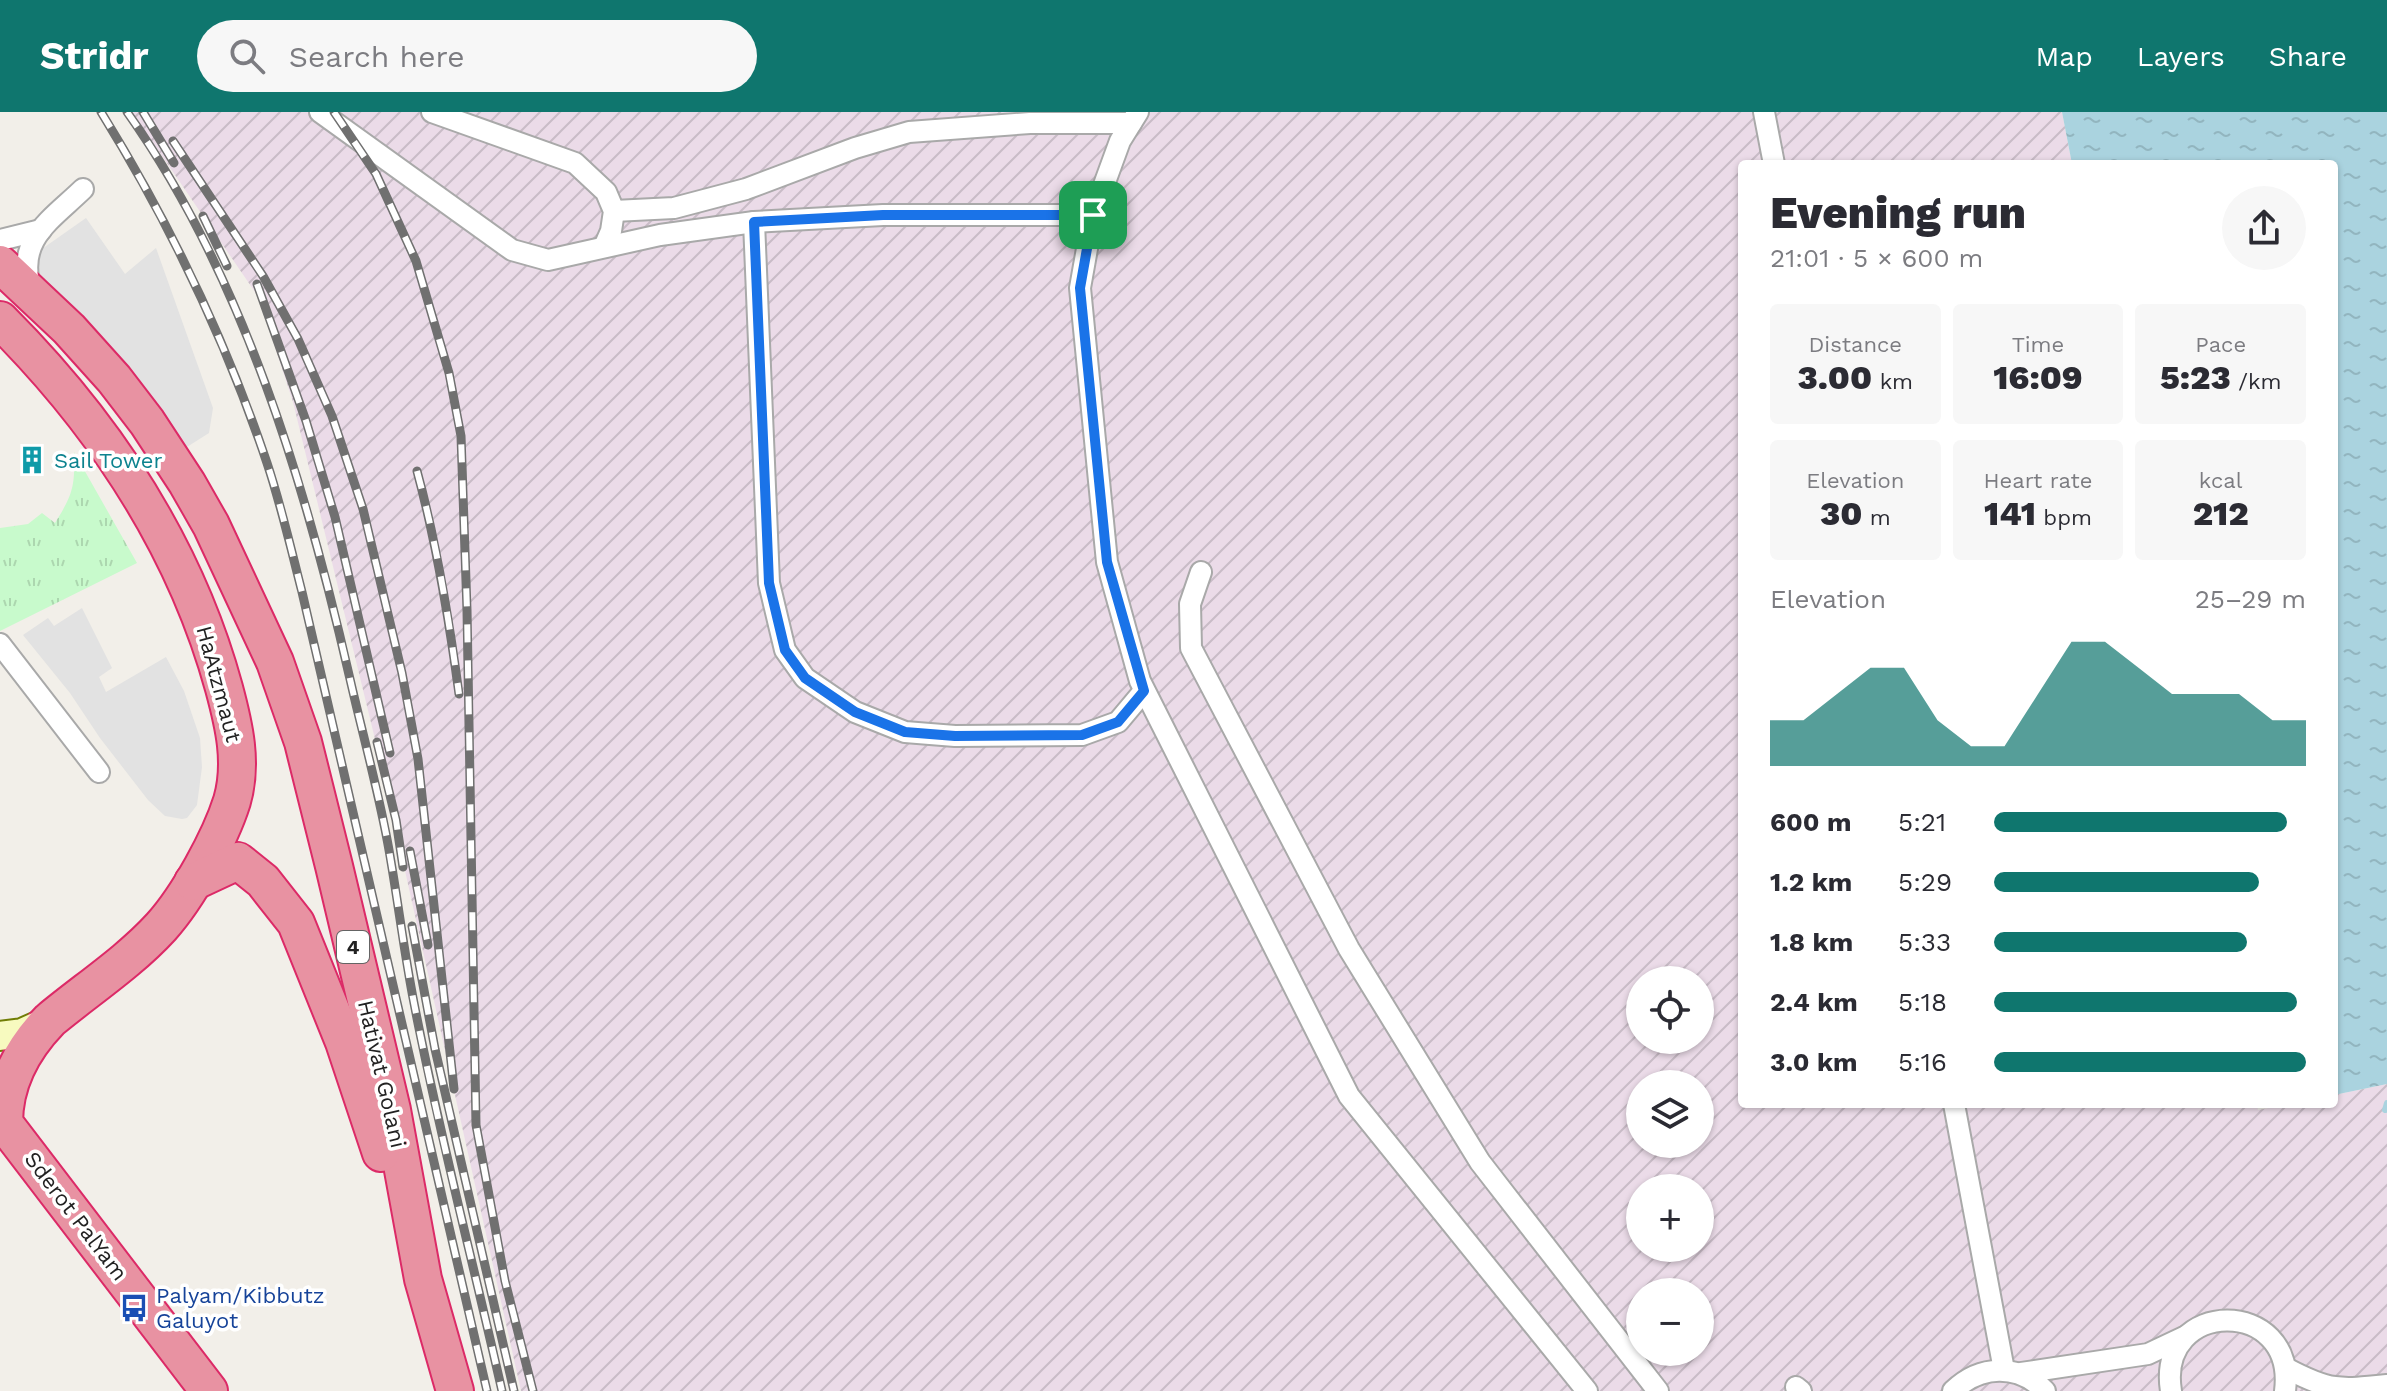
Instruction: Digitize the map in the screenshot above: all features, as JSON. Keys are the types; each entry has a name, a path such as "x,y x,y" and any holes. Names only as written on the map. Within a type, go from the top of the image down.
{"highway":[{"name":"4","path":"0,264 33,294"},
{"name":"Hativat Golani","path":"33,294 114,379 147,422 211,525 275,662 303,742 392,1110 423,1279 455,1391"},
{"name":"HaAtzmaut","path":"2,1121 13,1073 27,1047 50,1020 162,926 212,850 235,789 236,742 218,668 179,567 142,497 103,439 6,331"},
{"path":"190,884 238,861 263,881 296,923 344,1042 423,1279"},
{"name":"Sderot PalYam","path":"2,1121 201,1383"}],"street":[{"path":"320,112 512,250 548,260 660,235 754,222 883,215 1093,215"},
{"path":"432,112 575,163 606,192 614,211 611,231 604,247"},
{"path":"1764,112 1773,160"},
{"path":"614,211 674,208 746,189 855,148 909,132 1134,118"},
{"path":"1134,118 1120,141 1093,215 1080,288 1107,562 1144,691 1349,1096 1587,1391"},
{"path":"33,294 27,274 30,245 83,189"},
{"path":"754,222 769,583 785,650 805,678 855,712 905,732 955,736 1082,735 1118,722 1144,691"},
{"path":"0,240 41,230"},
{"path":"1201,572 1190,604 1191,648 1349,949 1480,1162 1658,1391"},
{"path":"0,644 99,772"},
{"path":"0,1036 22,1033 50,1020"},
{"path":"1955,1108 2013,1371"},
{"path":"1953,1391 1964,1380 1983,1371 2013,1371 2148,1354 2201,1325 2220,1319 2248,1322 2266,1333 2279,1349 2286,1368 2285,1391"},
{"path":"2171,1391 2168,1375 2173,1355 2184,1337"},
{"path":"2286,1368 2323,1387 2345,1389 2387,1385"},
{"path":"2013,1371 2037,1382 2045,1391"}],"shaded area":[{"path":"132,112 2062,112 2071,160 1738,160 1738,1108 2338,1108 2338,1094 2387,1084 2387,1391 521,1391 383,772 293,402 259,298"},
{"path":"86,218 125,274 156,248 213,408 209,433 179,452 22,263"},
{"path":"82,608 112,668 99,677 106,692 166,657 184,691 200,738 202,767 197,805 187,818 165,816 148,800 70,693 23,635 48,618 54,626"}],"green space":[{"path":"74,452 137,563 0,631 0,528 28,524 42,513 55,523 72,490"}],"water":[{"path":"2062,112 2387,112 2387,1084 2338,1094 2338,160 2071,160"}],"waterway":[{"path":"2385,1110 2387,1103"}],"railway":[{"path":"101,112 150,196 194,283 251,417 272,479 302,592 487,1391"},
{"path":"127,112 168,175 205,242 237,312 266,384 313,532 381,807 424,1052 502,1391"},
{"path":"143,112 174,163"},
{"path":"334,112 376,174 416,261 449,373 461,436 476,1125 505,1281 533,1391"},
{"path":"173,141 263,276 298,339 332,416 363,509 402,673 418,759 454,1089"},
{"path":"203,216 227,266"},
{"path":"257,284 306,421 335,517 390,753"},
{"path":"417,471 442,582 459,694"},
{"path":"377,742 396,820 403,867"},
{"path":"410,851 428,945"},
{"path":"412,926 435,1049 514,1391"}],"place":[{"name":"Sail Tower","path":"32,460"},
{"name":"Palyam/Kibbutz Galuyot","path":"134,1308"}],"route":[{"path":"883,215 1093,215 1080,288 1107,562 1144,691 1118,722 1082,735 955,736 905,732 855,712 805,678 785,650 769,583 754,222 883,215"}]}
